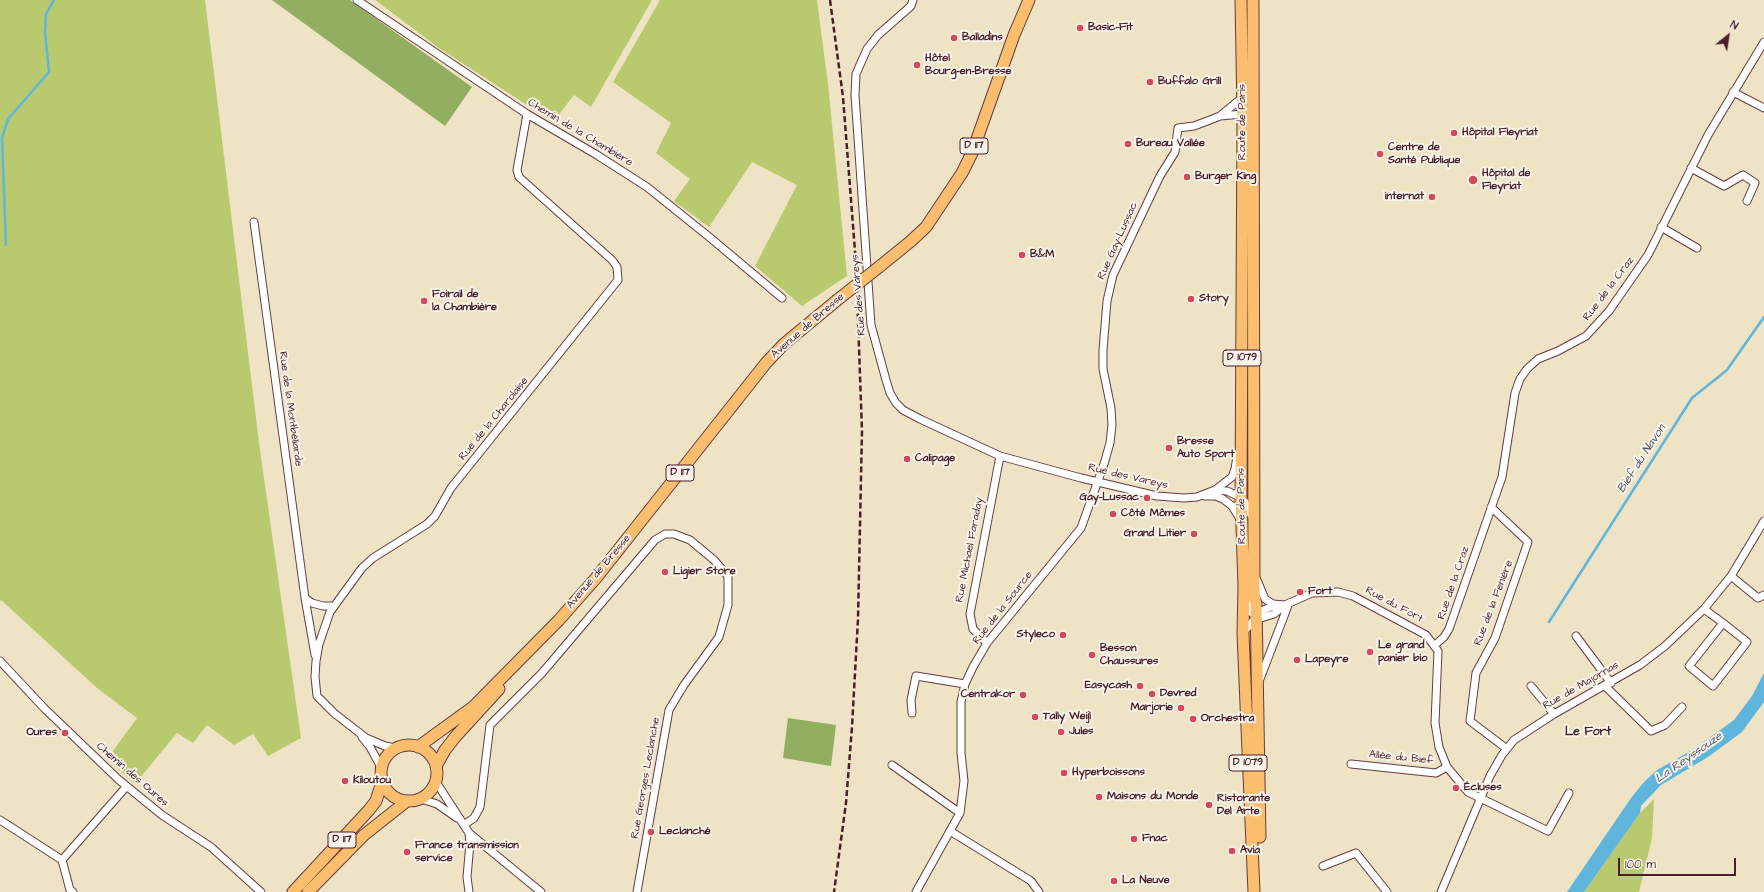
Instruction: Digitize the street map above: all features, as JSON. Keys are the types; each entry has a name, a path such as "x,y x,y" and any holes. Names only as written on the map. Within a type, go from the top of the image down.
{"main road":[{"name":"Avenue de Bresse","path":"418,746 473,707 529,651 596,578 766,363 784,344 911,241 926,227 962,173 972,153 1014,35 1029,0"},
{"name":"Route de Paris","path":"1241,0 1243,97 1241,499 1244,586 1243,634 1254,892"},
{"name":"Route de Paris","path":"1253,0 1254,572 1258,686 1260,892"},
{"name":"Avenue de Bresse","path":"436,766 445,750 456,736 489,702 529,651"},
{"path":"402,745 418,746 432,757 436,766 436,782 432,789 421,799 407,801 391,796 382,782 381,767 384,759 395,748 402,745"},
{"name":"D 117","path":"292,892 370,810 376,801 382,782"},
{"name":"D 117","path":"308,892 364,835 407,801"}],"street":[{"name":"Chemin de la Chambière","path":"357,0 527,114 647,187 782,298"},
{"name":"Rue des Vareys","path":"914,0 910,6 878,36 867,49 856,74 858,133 871,325 873,339 890,393 903,410 971,444 1000,456 1172,498 1216,496 1223,499 1241,499"},
{"name":"Rue de la Craz","path":"1435,645 1444,637 1449,629 1502,477 1515,393 1520,378 1538,359 1573,344 1586,336 1598,325 1648,255 1691,168 1733,92 1764,42"},
{"path":"1733,92 1764,108"},
{"name":"Rue Gay-Lussac","path":"1220,116 1243,97"},
{"name":"Rue de la Charolaise","path":"355,730 334,714 317,696 314,677 316,661 323,629 334,606 362,568 373,558 427,524 435,516 451,488 618,280 617,267 612,260 520,177 517,170 527,114"},
{"name":"Rue Gay-Lussac","path":"1098,481 1110,443 1112,425 1111,408 1103,369 1108,290 1160,176 1174,152 1178,128 1194,126 1220,116 1243,114"},
{"path":"1691,168 1724,186 1743,176 1755,182 1747,201"},
{"name":"Rue de la Montbéliarde","path":"254,222 305,598 316,661"},
{"path":"1661,227 1697,248"},
{"name":"Rue des Vareys","path":"1201,496 1215,490 1228,481 1234,473 1242,424"},
{"name":"Rue Michael Faraday","path":"987,642 973,629 970,614 1000,456"},
{"name":"Rue de la Source","path":"916,892 960,813 964,781 961,753 961,702 965,684 972,667 987,642 1081,528 1098,481"},
{"path":"1241,499 1254,487"},
{"path":"1215,490 1227,491 1241,499 1249,507 1254,528"},
{"path":"1223,499 1232,506 1242,522"},
{"name":"Rue de la Fenière","path":"1491,507 1528,542 1495,638 1476,673 1470,721 1507,749"},
{"name":"Rue de Majornas","path":"1441,892 1490,776 1514,740 1554,714 1640,665 1665,646 1704,609 1731,576 1764,521"},
{"name":"Rue Georges Leclanche","path":"465,824 474,818 480,807 490,725 542,674 655,540 665,534 674,534 690,540 714,560 728,576 730,586 728,605 719,637 684,685 669,710 637,892"},
{"path":"1254,572 1265,599 1276,605"},
{"path":"1731,576 1758,598 1764,595"},
{"path":"1244,586 1249,608 1256,617"},
{"name":"Rue du Fort","path":"1256,617 1267,618 1287,604 1312,593 1326,591 1353,596 1426,635 1435,645"},
{"path":"305,598 312,603 323,606 334,606"},
{"path":"1258,686 1287,604"},
{"name":"Rue du Fort","path":"1243,634 1261,611 1276,605 1287,604"},
{"path":"1704,609 1723,623 1747,642 1713,686 1689,666 1723,623"},
{"path":"1576,636 1608,684 1651,731 1665,725 1682,707"},
{"path":"1435,645 1438,652 1435,723 1439,747 1447,767 1468,792 1548,831 1569,793"},
{"name":"Chemin des Oures","path":"0,661 44,708 126,787 162,815 211,847 261,892"},
{"path":"912,713 911,700 916,676 965,684"},
{"path":"1530,686 1554,714"},
{"path":"355,730 374,742 395,748"},
{"path":"355,730 370,747 381,767"},
{"name":"Allée du Bief","path":"1351,764 1436,773 1447,767"},
{"path":"892,765 960,813"},
{"path":"436,782 465,824 469,833 470,843 467,877 469,892"},
{"path":"62,860 126,787"},
{"path":"421,799 436,804 465,824"},
{"path":"0,820 62,860 70,890 73,892"},
{"path":"950,831 1031,881 1039,892"},
{"path":"469,833 541,892"},
{"path":"1323,866 1356,852 1387,892"}],"green space":[{"path":"0,0 205,0 259,443 301,738 268,756 253,734 234,745 207,725 193,743 177,733 135,784 107,759 137,718 97,688 1,600 0,601"},
{"path":"272,0 350,0 472,87 445,126"},
{"path":"375,0 652,0 591,107 574,95 553,122 439,48"},
{"path":"660,0 817,0 828,84 847,276 802,306 755,266 797,185 752,162 709,227 674,201 690,179 656,153 671,123 613,82"},
{"path":"788,718 836,725 831,766 783,758"},
{"path":"1654,799 1652,838 1639,892 1584,892 1640,813"}],"water":[{"name":"La Reyssouze","path":"1764,673 1764,702 1742,732 1708,757 1661,785 1641,806 1640,813 1584,892 1567,892 1631,798 1644,782 1657,770 1694,749 1734,720 1752,696"}],"waterway":[{"path":"6,245 2,138 8,119 49,72 45,32 46,14 54,0"},
{"name":"Bief du Navon","path":"1549,622 1692,398 1727,370 1764,317"}],"railway":[{"path":"830,0 843,97 856,264 862,431 858,619 852,727 846,803 834,892"}],"place":[{"name":"Basic-Fit","path":"1080,28"},
{"name":"Balladins","path":"954,38"},
{"name":"Hôtel Bourg-en-Bresse","path":"917,65"},
{"name":"Buffalo Grill","path":"1150,82"},
{"name":"Hôpital Fleyriat","path":"1454,133"},
{"name":"Bureau Vallée","path":"1128,144"},
{"name":"Centre de Santé Publique","path":"1380,154"},
{"name":"Burger King","path":"1187,177"},
{"name":"Hôpital de Fleyriat","path":"1473,180"},
{"name":"internat","path":"1432,197"},
{"name":"B&M","path":"1022,255"},
{"name":"Story","path":"1191,299"},
{"name":"Foirail de la Chambière","path":"424,301"},
{"name":"Bresse Auto Sport","path":"1169,448"},
{"name":"Calipage","path":"907,459"},
{"name":"Gay-Lussac","path":"1147,498"},
{"name":"Côté Mômes","path":"1113,514"},
{"name":"Grand Litier","path":"1194,534"},
{"name":"Ligier Store","path":"665,572"},
{"name":"Fort","path":"1300,592"},
{"name":"Styleco","path":"1063,635"},
{"name":"Le grand panier bio","path":"1370,652"},
{"name":"Besson Chaussures","path":"1092,655"},
{"name":"Lapeyre","path":"1297,660"},
{"name":"Easycash","path":"1140,686"},
{"name":"Devred","path":"1152,694"},
{"name":"Centrakor","path":"1023,695"},
{"name":"Marjorie","path":"1181,708"},
{"name":"Tally Weijl","path":"1035,717"},
{"name":"Orchestra","path":"1193,719"},
{"name":"Jules","path":"1061,732"},
{"name":"Oures","path":"65,733"},
{"name":"Hyperboissons","path":"1064,773"},
{"name":"Kiloutou","path":"345,781"},
{"name":"Écluses","path":"1456,788"},
{"name":"Maisons du Monde","path":"1099,797"},
{"name":"Ristorante Del Arte","path":"1209,805"},
{"name":"Leclanché","path":"651,832"},
{"name":"Fnac","path":"1134,839"},
{"name":"Avia","path":"1232,851"},
{"name":"France transmission service","path":"407,852"},
{"name":"La Neuve","path":"1114,881"}],"district":[{"name":"Le Fort","path":"1588,732"}]}
